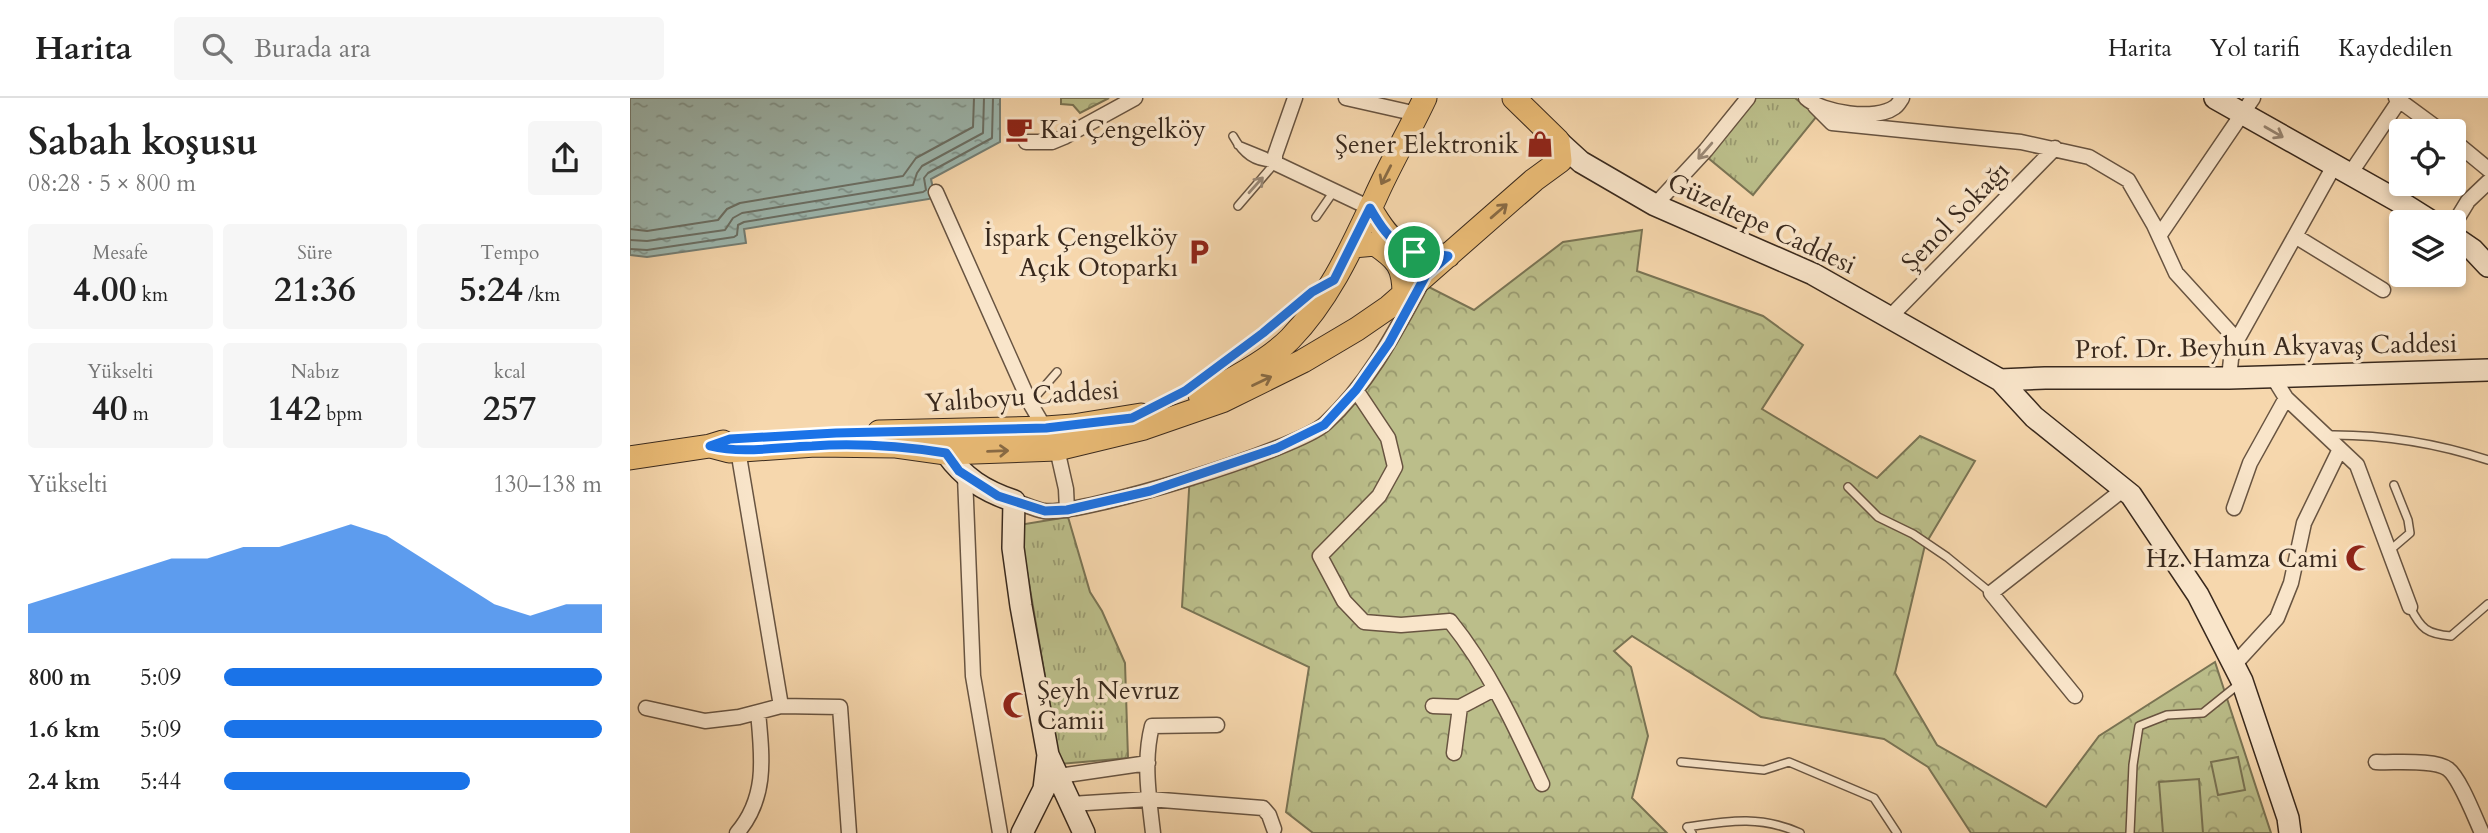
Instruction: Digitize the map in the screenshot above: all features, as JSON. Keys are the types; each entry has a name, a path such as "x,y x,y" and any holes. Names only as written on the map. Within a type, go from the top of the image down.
{"main road":[{"name":"Güzeltepe Caddesi","path":"1514,98 1567,155 1655,205 1813,274 2000,380"},
{"path":"2215,98 2248,106 2342,170 2413,210"},
{"name":"Yalıboyu Caddesi","path":"630,457 710,446 730,439 1046,428 1132,418 1177,406 1210,391 1263,359 1289,340 1312,314 1353,246 1421,106"},
{"name":"Yalıboyu Caddesi","path":"710,446 729,451 815,445 896,446 946,453 1057,449 1144,428 1222,401 1311,356 1357,329 1390,307 1534,180 1567,155"},
{"path":"1370,208 1392,241 1414,252 1448,256"},
{"path":"1353,246 1376,244 1396,259 1404,278 1404,294"},
{"path":"2466,245 2488,266"},
{"name":"Prof. Dr. Beyhun Akyavaş Caddesi","path":"2000,380 2230,378 2488,370"},
{"path":"2000,380 2034,417 2131,495 2198,595 2238,673 2288,818 2290,833"},
{"path":"946,453 965,476 998,496 1014,501 1013,548 1048,755 1044,789 1022,833"},
{"path":"1048,755 1084,833"}],"street":[{"path":"1026,142 1052,142 1135,98"},
{"path":"1295,98 1275,155 1275,163 1370,208"},
{"path":"1346,98 1421,106"},
{"path":"1655,205 1706,150 1748,98"},
{"path":"1811,102 1859,114 1895,107 1902,98"},
{"path":"2230,378 2231,359 2237,340 2295,236 2342,170 2399,99 2425,119"},
{"path":"1811,102 1832,123 2021,142 2089,157 2128,180 2176,273 2237,340"},
{"path":"2159,236 2248,106"},
{"name":"Şenol Sokağı","path":"1889,318 2055,148"},
{"path":"2466,149 2485,162"},
{"path":"2463,210 2488,181"},
{"path":"936,192 1030,402 1057,449 1066,489 1067,510"},
{"path":"2295,236 2382,290"},
{"path":"1014,501 1045,511 1067,510 1150,491 1277,448 1324,425 1356,390 1389,343 1426,275"},
{"path":"2273,377 2286,398 2357,465 2410,607"},
{"path":"1356,390 1388,438 1395,467 1379,496 1320,556 1344,601 1364,622 1402,625 1450,621 1465,639 1509,715 1542,785"},
{"path":"2234,508 2250,463 2286,398"},
{"path":"2238,673 2277,618 2291,583 2304,523 2340,449"},
{"path":"738,450 781,706"},
{"path":"965,476 973,676 1000,833"},
{"path":"2075,696 1991,593 2124,489"},
{"path":"1433,706 1460,708 1494,689"},
{"path":"646,708 705,721 739,718 781,706 840,707 849,833"},
{"path":"1454,753 1460,708"},
{"path":"737,833 749,820 762,783 758,712"},
{"path":"1153,833 1148,763 1152,726 1217,725"},
{"path":"2376,762 2438,764 2450,770 2482,833"},
{"path":"1059,776 1148,763"},
{"path":"1071,804 1149,799 1263,808 1274,829"}],"lane":[{"path":"1233,136 1238,145 1250,148 1275,163 1238,206"},
{"path":"1317,217 1334,191"},
{"path":"1030,402 1057,372"},
{"path":"2325,435 2363,434 2464,452 2488,460"},
{"path":"2389,551 2410,533 2408,520 2394,485"},
{"path":"1848,487 1878,517 1913,534 1947,557 1991,593"},
{"path":"2410,607 2417,622 2431,634 2451,636 2488,604"},
{"path":"2130,833 2133,765 2139,726 2167,715 2203,713 2238,673"},
{"path":"1681,762 1764,770 1789,762 1874,798 1897,833"},
{"path":"1692,833 1687,827 1734,820 1780,824 1800,833"}],"green space":[{"path":"1061,98 1109,98 1080,113 1073,105 1061,104"},
{"path":"1755,98 1795,98 1817,116 1753,195 1707,157"},
{"path":"1642,230 1637,271 1763,316 1803,345 1762,409 1877,478 1920,436 1975,461 1925,545 1895,673 1937,745 2046,807 2099,736 2215,662 2271,833 1971,833 1928,767 1884,739 1761,717 1632,636 1614,651 1631,667 1648,736 1632,798 1667,833 1313,833 1286,812 1309,667 1182,607 1190,474 1334,425 1427,286 1474,310 1563,242"},
{"path":"1068,517 1090,592 1102,611 1125,663 1128,758 1060,764 1019,525"},
{"path":"2238,757 2245,790 2218,795 2211,762"},
{"path":"2199,779 2203,833 2163,833 2159,782"}],"water":[{"path":"630,98 1000,98 1000,142 931,179 935,198 744,229 746,243 647,257 630,255"}],"place":[{"name":"Kai Çengelköy","path":"1019,129"},
{"name":"Şener Elektronik","path":"1540,144"},
{"name":"İspark Çengelköy Açık Otoparkı","path":"1199,252"},
{"name":"Hz. Hamza Cami","path":"2359,558"},
{"name":"Şeyh Nevruz Camii","path":"1016,705"}],"route":[{"path":"1370,208 1392,241 1414,252 1448,256 1426,275 1389,343 1363,382 1324,425 1277,448 1150,491 1067,510 1045,511 998,496 965,476 946,453 896,446 815,445 729,451 710,446 730,439 836,433 1046,428 1132,418 1185,391 1263,333 1312,292 1334,280 1370,208"}]}
